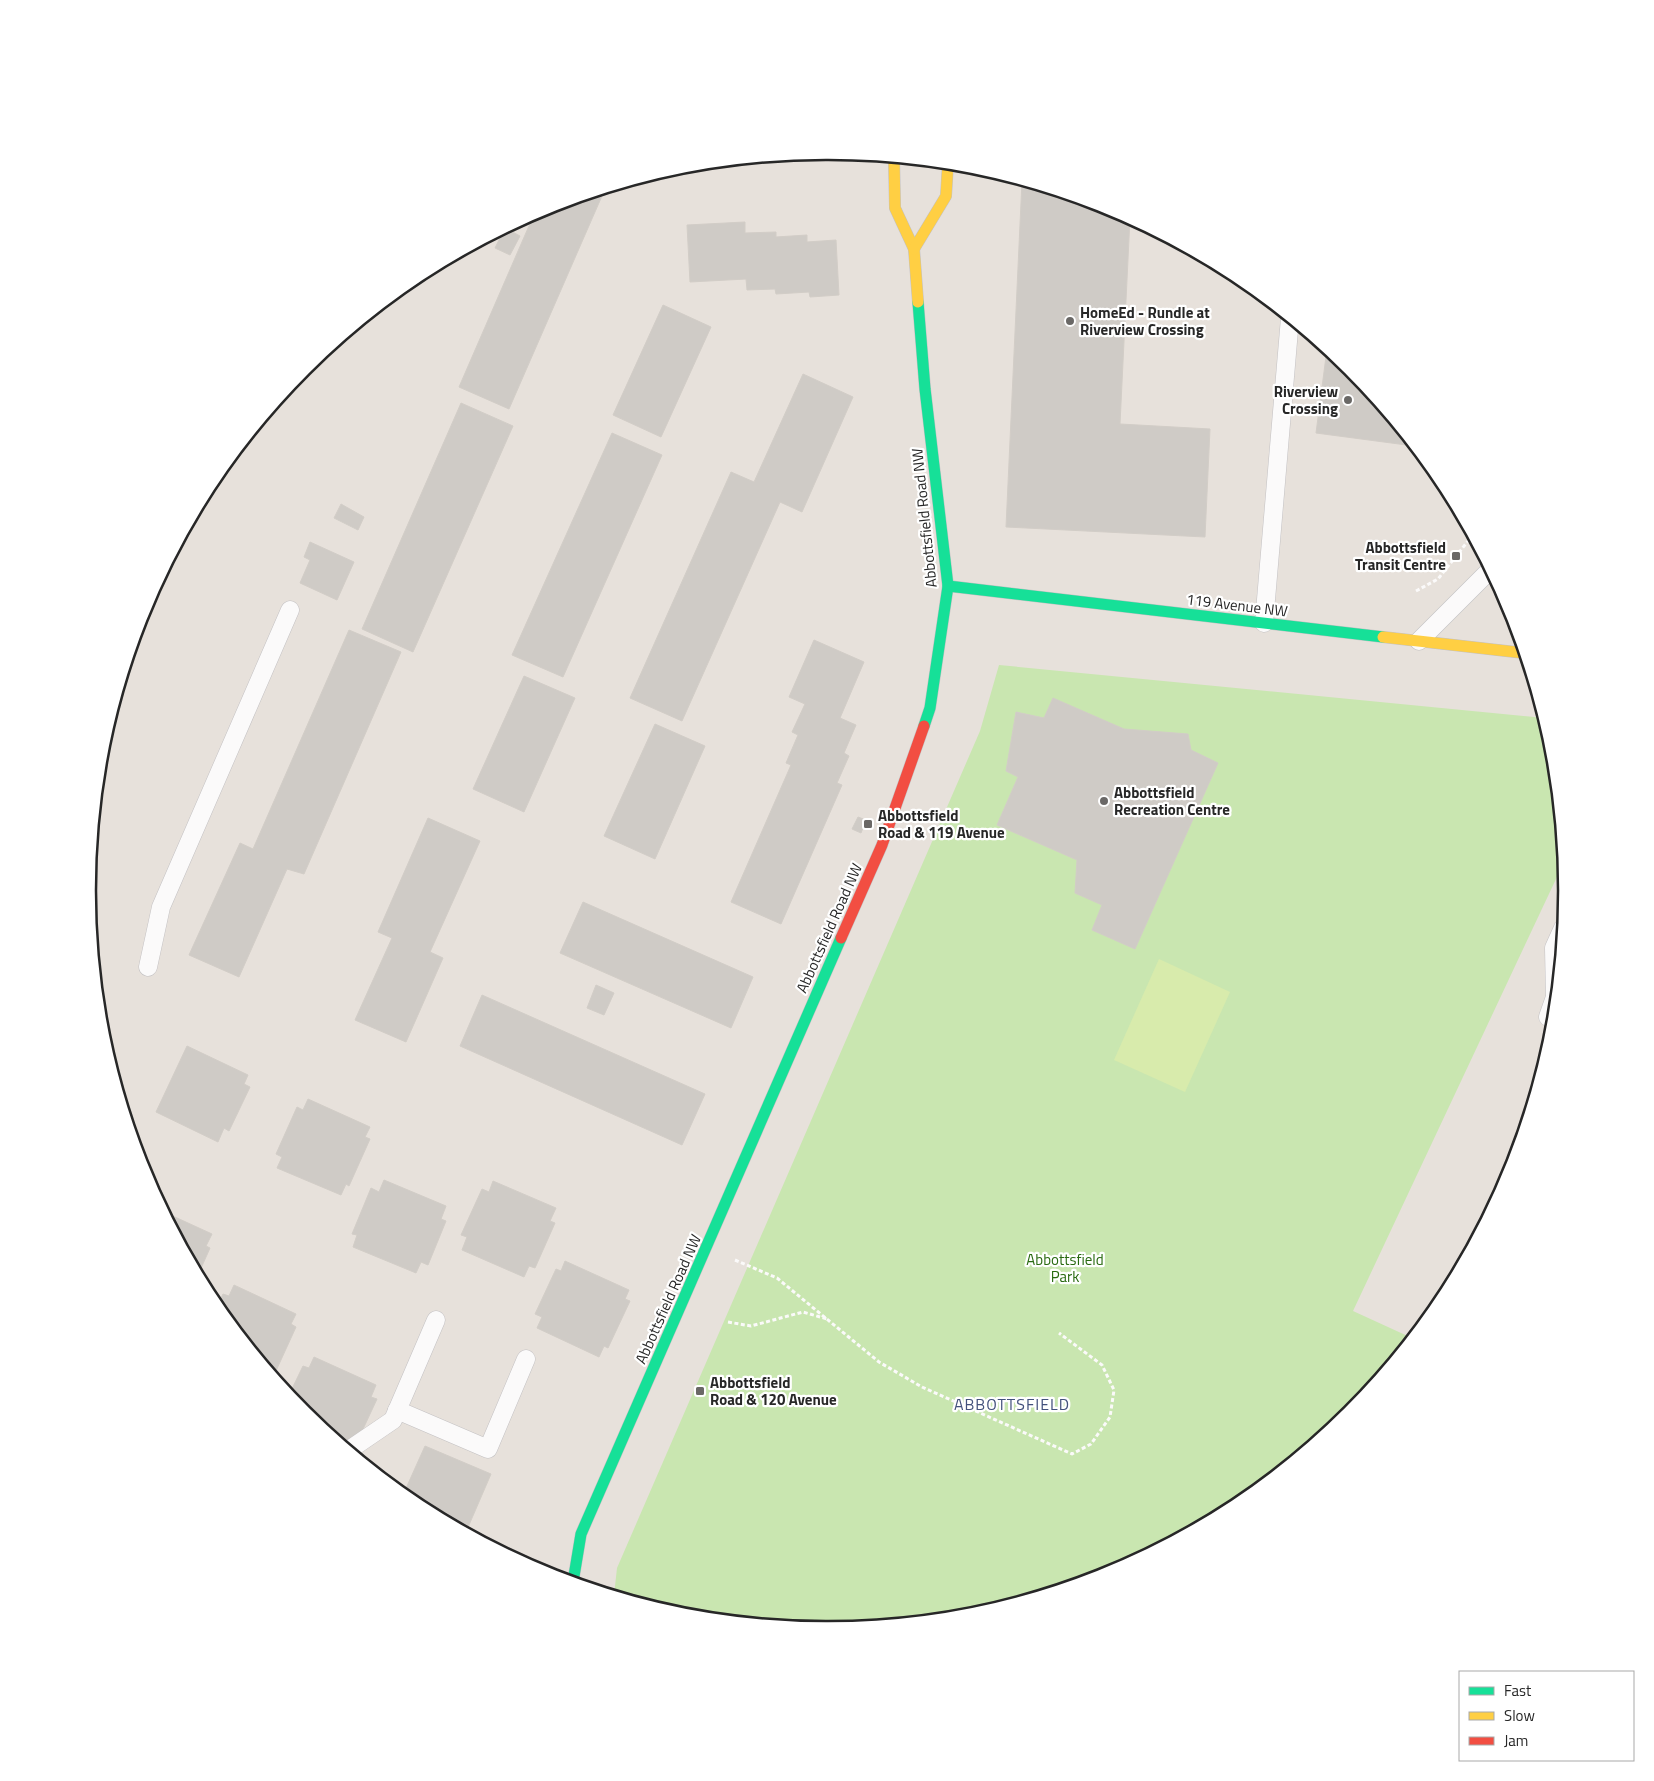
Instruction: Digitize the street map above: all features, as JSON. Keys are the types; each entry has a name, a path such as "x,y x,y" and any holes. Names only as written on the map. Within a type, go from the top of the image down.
{"street":[{"name":"Abbottsfield Road NW","path":"574,1576 582,1534 882,845 930,708 948,586 925,389 914,249 894,208 894,163"},
{"path":"914,249 946,196 948,170"},
{"name":"119 Avenue NW","path":"948,586 1518,652"}],"lane":[{"path":"1264,623 1289,325"},
{"path":"1419,641 1485,575"},
{"path":"148,967 161,907 290,610"},
{"path":"354,1447 393,1420 436,1320"},
{"path":"397,1410 488,1449 526,1359"}],"path":[{"path":"1416,591 1438,579 1468,541"},
{"path":"706,1248 777,1278 879,1362 922,1387 1072,1454 1091,1444 1110,1417 1114,1390 1102,1365 1060,1333"},
{"path":"728,1322 751,1326 803,1312 827,1319"}],"green space":[{"name":"Abbottsfield Park","path":"999,665 1537,717 1544,748 1551,795 1557,876 1353,1311 1407,1336 1344,1407 1309,1440 1233,1498 1150,1546 1107,1566 1062,1582 970,1607 922,1615 875,1620 827,1621 779,1620 732,1615 684,1607 615,1589 617,1568 980,731"},
{"path":"1159,959 1230,992 1185,1092 1114,1060"}],"building":[{"name":"HomeEd - Rundle at Riverview Crossing","path":"1022,187 1107,215 1130,226 1120,424 1210,429 1205,537 1006,527"},
{"path":"602,196 509,409 459,387 530,223"},
{"path":"745,222 745,233 776,232 776,237 807,235 807,242 836,240 839,295 810,297 809,292 776,294 775,289 747,290 746,279 690,282 687,225"},
{"path":"512,231 520,236 510,255 495,248 501,237 504,235"},
{"path":"663,305 711,327 661,437 613,415"},
{"name":"Riverview Crossing","path":"1326,357 1376,409 1406,445 1316,433"},
{"path":"803,374 853,397 802,512 780,502 682,721 630,698 731,472 754,482"},
{"path":"461,403 513,426 413,652 362,629"},
{"path":"612,433 662,455 563,677 512,655"},
{"path":"341,504 364,517 358,530 334,518"},
{"path":"310,542 354,562 337,600 300,583 310,560 304,557"},
{"path":"349,630 401,652 304,874 287,869 239,977 189,955 240,843 253,849"},
{"path":"814,640 864,662 840,718 856,725 844,753 849,756 837,783 842,785 781,924 731,902 791,765 786,763 798,735 792,732 805,704 789,697"},
{"path":"524,676 575,698 524,812 473,789"},
{"name":"Abbottsfield Recreation Centre","path":"1053,698 1124,729 1188,734 1191,750 1218,763 1135,949 1092,930 1102,905 1075,893 1077,860 997,825 1018,777 1006,771 1016,712 1044,718"},
{"path":"655,724 705,746 655,859 604,836"},
{"path":"858,817 866,820 861,833 852,829"},
{"path":"428,818 480,841 430,952 443,958 406,1042 355,1020 392,938 378,932"},
{"path":"583,902 753,977 731,1028 560,953"},
{"path":"596,985 614,993 604,1015 587,1008"},
{"path":"482,995 705,1094 682,1145 460,1046"},
{"path":"187,1046 248,1075 244,1084 250,1087 229,1131 224,1128 218,1142 156,1112"},
{"path":"308,1099 370,1127 365,1137 370,1139 349,1186 346,1184 341,1195 277,1168 282,1157 276,1154 297,1107 303,1110"},
{"path":"384,1180 446,1206 441,1219 446,1221 428,1265 421,1262 416,1273 353,1247 357,1235 352,1234 371,1188 379,1192"},
{"path":"493,1181 556,1208 550,1221 555,1223 535,1268 529,1266 524,1277 462,1250 467,1237 461,1235 482,1189 489,1192"},
{"path":"173,1216 212,1234 206,1246 210,1248 201,1268"},
{"path":"565,1261 629,1290 625,1299 630,1301 608,1348 604,1346 599,1357 537,1328 542,1317 535,1314 556,1269 561,1271"},
{"path":"234,1285 296,1314 291,1324 296,1327 276,1370 247,1335 221,1299 223,1294 229,1296"},
{"path":"314,1357 376,1385 371,1397 377,1399 357,1442 352,1446 310,1407 292,1388 303,1366 309,1368"},
{"path":"425,1446 491,1474 468,1526 406,1487"}],"traffic: fast":[{"path":"918,302 925,389 948,586 930,708 924,726"},
{"path":"948,586 1383,637"},
{"path":"574,1576 581,1534 841,938"}],"traffic: slow":[{"path":"894,163 895,208 914,249 918,302"},
{"path":"914,249 946,196 948,170"},
{"path":"1383,637 1518,652"}],"traffic: jam":[{"path":"841,938 882,845 924,726"}],"place":[{"name":"HomeEd - Rundle at Riverview Crossing","path":"1070,321"},
{"name":"Riverview Crossing","path":"1348,400"},
{"name":"Abbottsfield Transit Centre","path":"1456,556"},
{"name":"Abbottsfield Recreation Centre","path":"1104,801"},
{"name":"Abbottsfield Road & 119 Avenue","path":"868,824"},
{"name":"Abbottsfield Road & 120 Avenue","path":"700,1391"}],"district":[{"name":"ABBOTTSFIELD","path":"1012,1404"}]}
